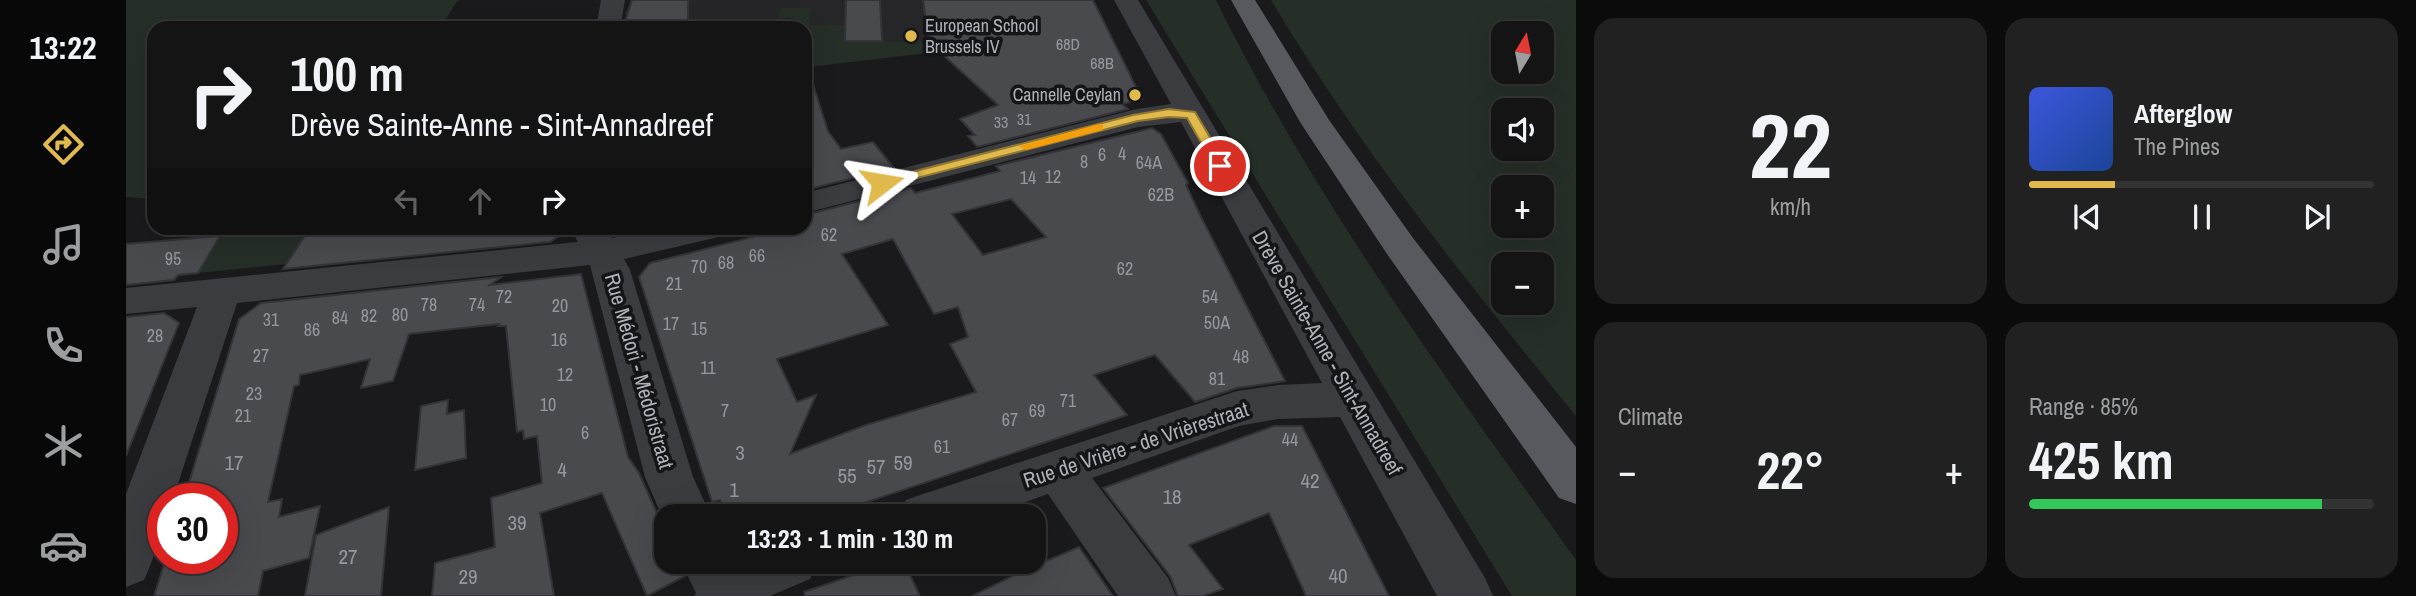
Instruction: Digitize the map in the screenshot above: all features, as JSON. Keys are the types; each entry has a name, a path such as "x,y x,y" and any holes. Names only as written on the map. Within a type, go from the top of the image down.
{"main road":[{"path":"1243,0 1286,76 1376,212 1576,483"}],"street":[{"path":"609,21 613,0"},
{"name":"Drève Sainte-Anne - Sint-Annadreef","path":"1126,0 1466,596"},
{"path":"812,201 1137,117 1169,113 1191,114"},
{"path":"126,301 222,291 595,239 654,242 682,235"},
{"name":"Rue Médori - Médoristraat","path":"595,239 611,270 669,477 681,504"},
{"path":"126,563 222,291"},
{"name":"Rue de Vrière - de Vrièrestraat","path":"958,504 1246,407 1278,402 1353,399"},
{"path":"1058,470 1149,596"},
{"path":"719,587 762,574"}],"shaded area":[{"path":"126,0 458,0 444,21 147,21 147,198 126,197"},
{"name":"European School Brussels IV","path":"632,0 991,0 1021,41 812,67 812,21 791,21 790,18 688,21 689,11 624,14"},
{"path":"1146,0 1216,0 1295,146 1384,287 1576,560 1576,596 1512,596"},
{"path":"1271,0 1576,0 1576,416 1494,315 1554,315 1554,252 1491,252 1491,311 1416,214 1341,109"},
{"path":"780,8 811,8 809,21 778,19"},
{"path":"812,25 845,25 845,41 966,42 968,48 812,67"},
{"path":"222,235 305,235 286,264 198,273"}],"building":[{"path":"632,0 688,0 688,21 625,21"},
{"path":"846,0 880,0 882,41 845,41"},
{"path":"923,0 1093,0 1142,99 1122,104 1128,109 977,147 968,136 975,135 960,119 998,105 929,42"},
{"path":"812,81 828,131 841,149 873,142 894,168 812,188"},
{"path":"1152,128 1161,134 1188,183 1186,185 1201,217 1285,381 1237,388 1195,402 1155,355 1094,375 1127,415 861,504 721,504 720,500 712,502 639,277 650,263 760,235 812,235 812,213 911,188 915,193 1000,171 996,166","holes":["1011,199 1046,237 983,255 952,214","893,239 934,314 958,307 968,337 950,344 976,392 866,425 790,454 816,395 797,402 777,359 888,325 842,254"]},
{"path":"305,235 560,235 550,242 283,269"},
{"path":"220,236 198,273 178,275 174,280 126,285 126,244"},
{"path":"581,274 628,457 639,473 654,507 654,574 685,576 647,596 602,493 540,513 554,596 432,596 435,563 495,547 491,498 542,483 537,436 524,439 523,430 517,432 506,326 498,326 499,324 409,334 393,381 361,388 370,359 300,375 299,385 294,386 268,502 282,499 279,517 320,506 309,558 263,571 258,596 154,596 161,574 238,574 238,483 189,483 239,319 261,303 501,277 490,285"},
{"path":"164,313 179,323 126,456 126,317"},
{"path":"448,400 447,414 464,410 466,458 415,470 421,406"},
{"path":"1274,426 1302,426 1389,596 1306,596 1269,513 1189,545 1223,589 1203,596 1178,596 1170,576 1103,488"},
{"path":"389,507 381,596 305,596 316,535"},
{"path":"1079,547 1113,596 972,596 1017,574 1046,574 1046,561"},
{"path":"856,574 910,574 920,596 805,596 804,592"}],"slow traffic":[{"path":"1026,146 1099,127"}],"place":[{"name":"European School Brussels IV","path":"911,36"},
{"name":"Cannelle Ceylan","path":"1135,95"}],"route":[{"path":"882,183 1137,117 1169,113 1191,114 1220,166"}]}
